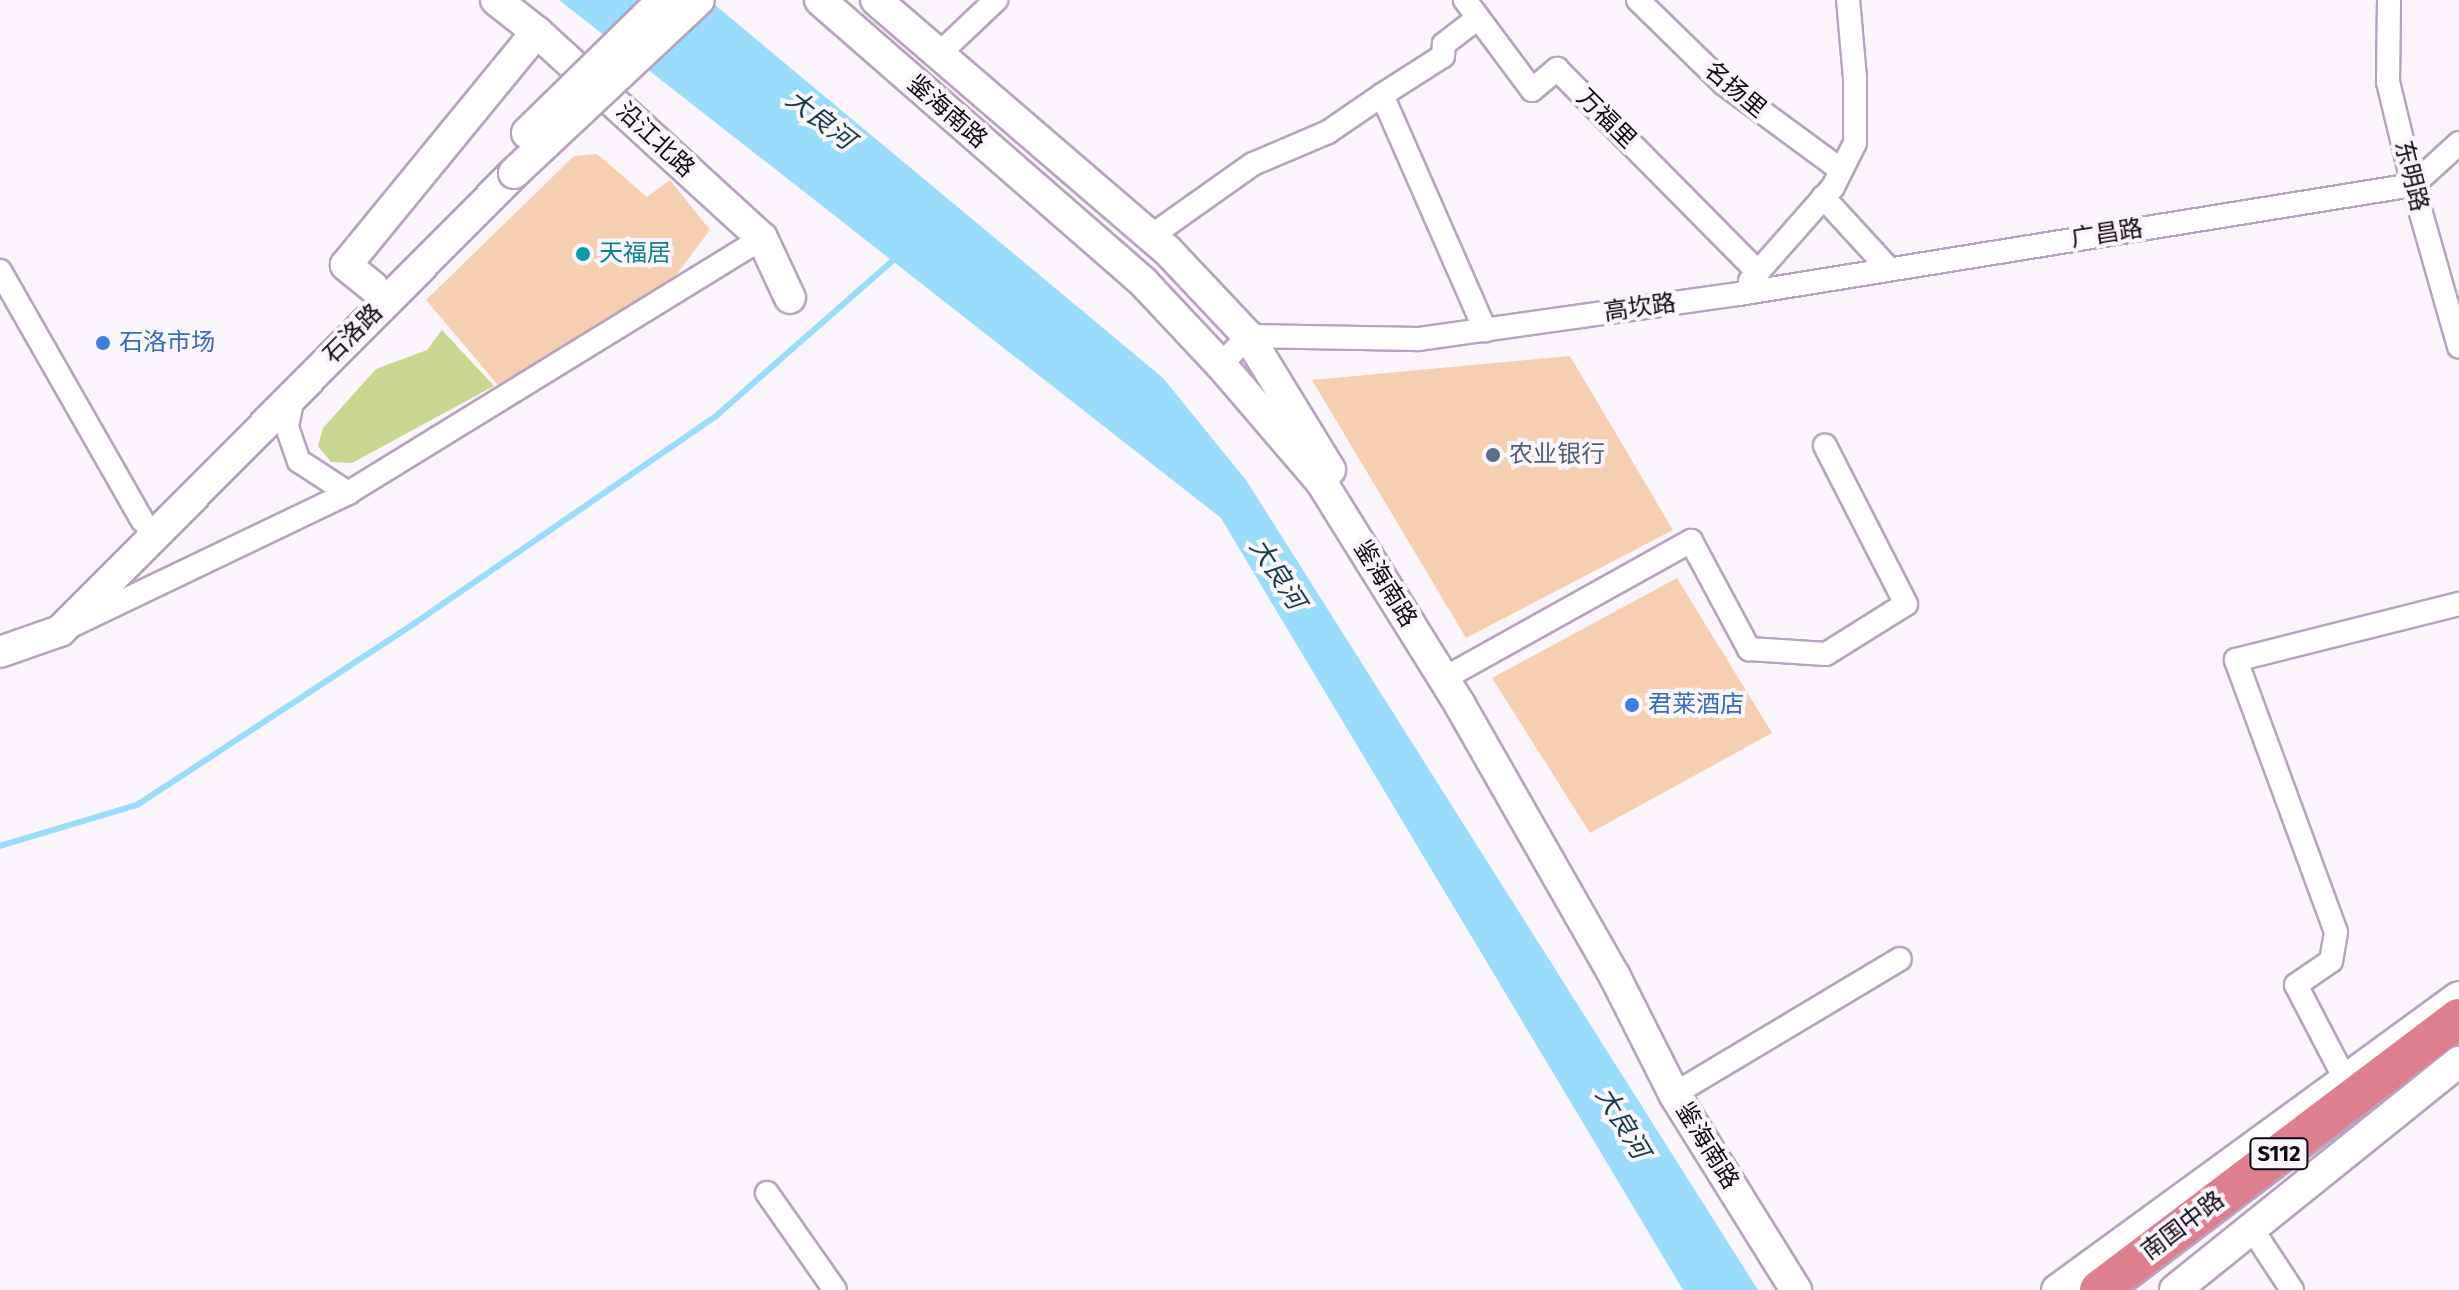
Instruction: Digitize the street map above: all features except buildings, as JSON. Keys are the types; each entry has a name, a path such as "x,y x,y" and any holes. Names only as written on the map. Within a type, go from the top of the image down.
{"highway":[{"name":"南国中路","path":"2099,1290 2459,1018"},
{"name":"南国中路","path":"2140,1290 2459,1048"}],"main road":[{"name":"沿江北路","path":"496,0 537,32 762,238 790,298"},
{"name":"石洛路","path":"0,652 60,631 295,392 663,0"},
{"name":"石洛路","path":"0,632 49,614 373,287 699,0"},
{"name":"鉴海南路","path":"820,0 1143,282 1221,365 1322,483 1449,675 1615,977 1674,1094 1796,1290"},
{"name":"鉴海南路","path":"876,0 1167,250 1248,336 1627,970 1686,1087 1815,1290"},
{"path":"373,287 346,265 537,32"},
{"path":"2057,1290 2459,997"},
{"path":"2175,1290 2459,1062"}],"street":[{"path":"939,54 996,0"},
{"name":"名扬里","path":"1638,0 1724,84 1841,170"},
{"path":"1739,294 1823,197 1855,143 1855,78 1848,0"},
{"name":"东明路","path":"2389,0 2388,82 2413,185 2459,347"},
{"path":"1154,234 1253,164 1328,132 1443,56 1444,44 1472,9"},
{"name":"万福里","path":"1472,9 1532,90 1557,69 1758,272"},
{"path":"1382,95 1485,330"},
{"path":"2413,185 2459,143"},
{"name":"广昌路","path":"1739,294 2413,185"},
{"path":"1823,197 1889,269"},
{"path":"60,631 348,493 762,238"},
{"path":"0,271 142,520"},
{"name":"高坎路","path":"1248,336 1418,339 1739,294"},
{"path":"1221,365 1248,336"},
{"path":"295,392 287,427 299,461 348,493"},
{"path":"1449,675 1691,541 1749,649 1826,654 1906,604 1825,446"},
{"path":"2345,1079 2296,985 2331,961 2336,932 2236,660 2459,604"},
{"path":"1686,1087 1900,959"},
{"path":"767,1193 835,1290"},
{"path":"2252,1229 2292,1290"}],"green space":[{"path":"442,330 494,386 352,463 331,462 318,446 323,428 376,369 427,350"}],"water":[{"name":"大良河","path":"559,0 709,0 1163,378 1246,480 1758,1290 1683,1290 1221,518"}],"waterway":[{"path":"0,846 137,805 415,623 716,416 896,258"}],"place":[{"name":"天福居","path":"583,254"},
{"name":"石洛市场","path":"103,343"},
{"name":"农业银行","path":"1493,455"},
{"name":"君莱酒店","path":"1632,705"}]}
